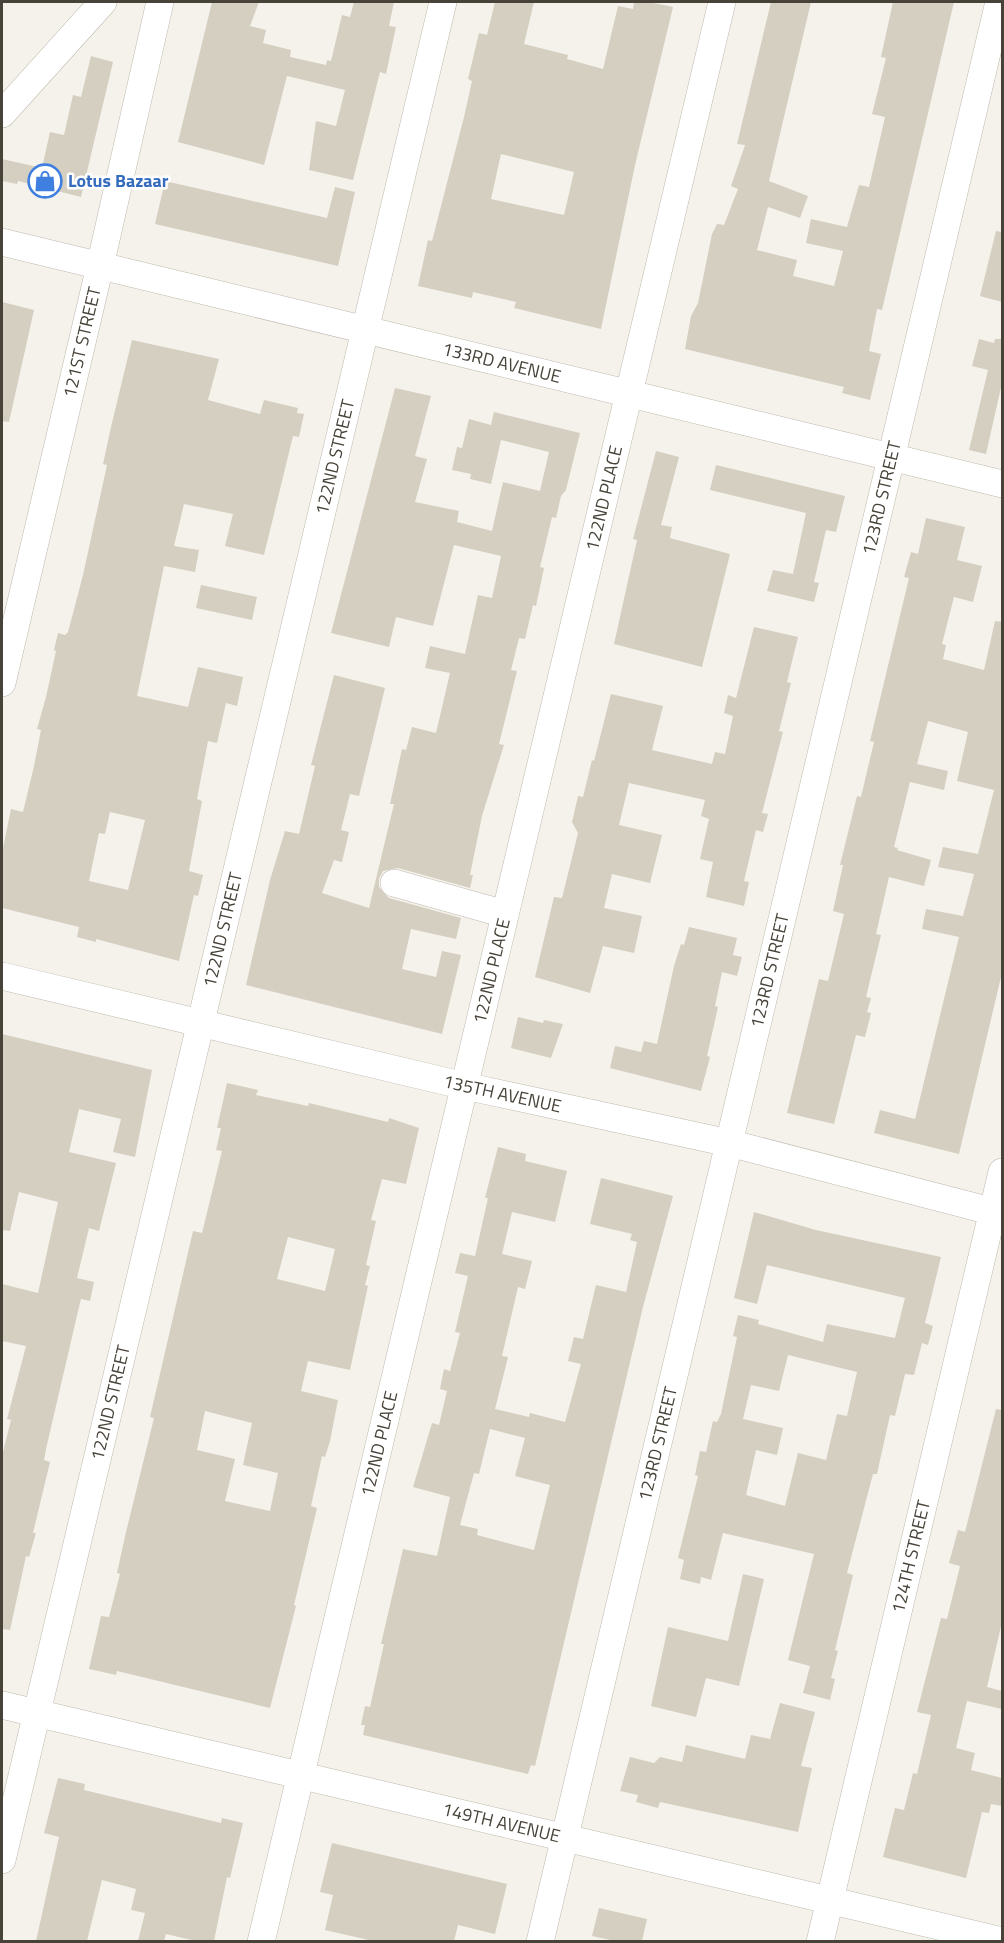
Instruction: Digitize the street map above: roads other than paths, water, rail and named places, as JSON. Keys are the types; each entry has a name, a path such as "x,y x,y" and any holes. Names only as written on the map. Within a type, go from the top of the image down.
{"street":[{"path":"2,114 103,2"},
{"name":"121ST STREET","path":"2,683 160,2"},
{"name":"122ND STREET","path":"2,1860 442,2"},
{"name":"122ND PLACE","path":"261,1941 722,2"},
{"name":"123RD STREET","path":"540,1941 999,2"},
{"name":"133RD AVENUE","path":"2,242 1002,484"},
{"path":"394,883 505,914"},
{"name":"135TH AVENUE","path":"2,976 465,1086 729,1143 998,1213"},
{"name":"124TH STREET","path":"820,1941 998,1213 1002,1172"},
{"name":"149TH AVENUE","path":"2,1705 1002,1941"}],"place":[{"name":"Lotus Bazaar","path":"45,181"}]}
